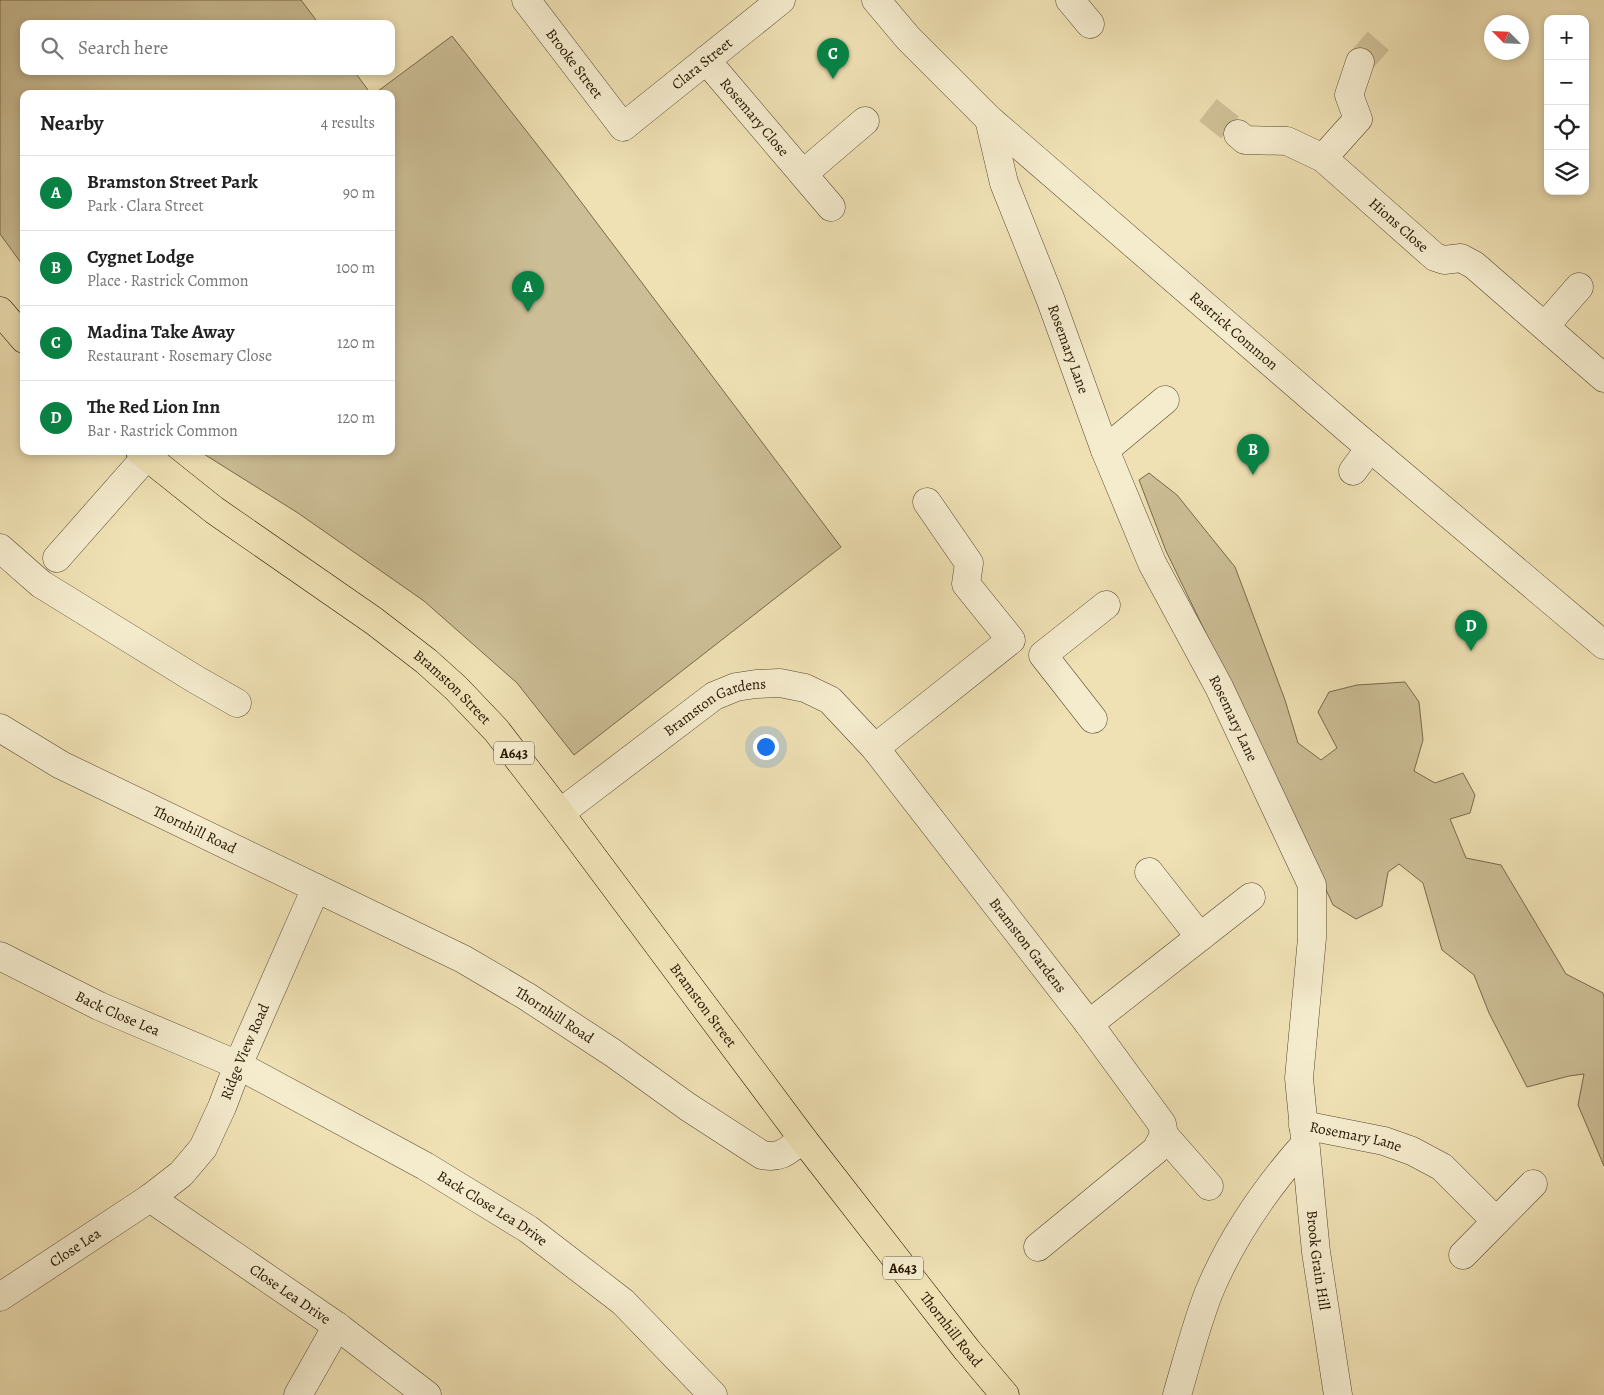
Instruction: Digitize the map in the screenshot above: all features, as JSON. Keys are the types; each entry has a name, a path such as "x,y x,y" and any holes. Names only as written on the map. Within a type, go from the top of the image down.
{"main road":[{"name":"Bramston Street","path":"144,455 214,510 374,621 426,661 456,688 496,730 560,813 803,1139"},
{"name":"Thornhill Road","path":"803,1139 1005,1395"}],"street":[{"name":"Brooke Street","path":"526,0 623,127"},
{"name":"Clara Street","path":"623,127 781,0"},
{"name":"Rastrick Common","path":"876,0 908,38 989,119 1370,448 1604,645"},
{"path":"1070,0 1090,24"},
{"name":"Rosemary Close","path":"706,60 831,208"},
{"path":"1323,158 1358,119 1349,95 1360,62"},
{"name":"Rosemary Lane","path":"989,119 1004,184 1050,298 1105,450 1152,563 1219,687 1312,885 1312,938 1299,1078 1304,1135 1358,1135 1384,1141 1412,1151 1442,1167 1496,1221"},
{"path":"803,174 865,121"},
{"name":"Hions Close","path":"1238,134 1245,140 1287,141 1323,158 1435,257 1444,260 1461,258 1474,266 1604,378"},
{"path":"1545,326 1579,287"},
{"path":"1105,450 1165,400"},
{"path":"1352,471 1370,448"},
{"path":"57,558 142,455"},
{"path":"927,502 969,563 966,584 1011,640 1042,655 1093,719"},
{"path":"0,548 41,584 195,679 237,702"},
{"path":"1042,655 1106,605"},
{"path":"875,748 1011,640"},
{"name":"Bramston Gardens","path":"560,813 714,696 736,687 756,684 780,684 805,688 830,700 875,748 1089,1024 1162,1124 1164,1134 1209,1186"},
{"name":"Thornhill Road","path":"0,728 61,765 462,959 526,996 613,1053 688,1107 762,1155 773,1157 782,1155 803,1139"},
{"path":"1149,872 1200,937"},
{"name":"Ridge View Road","path":"150,1198 182,1174 203,1148 316,888"},
{"path":"1089,1024 1250,898"},
{"name":"Back Close Lea","path":"0,956 99,1006 238,1065"},
{"name":"Back Close Lea Drive","path":"238,1065 425,1166 528,1229 623,1302 713,1395"},
{"path":"1038,1248 1156,1150 1164,1134"},
{"path":"1177,1395 1209,1292 1239,1232 1304,1135"},
{"name":"Brook Grain Hill","path":"1304,1135 1316,1252 1338,1395"},
{"path":"1463,1255 1533,1184"},
{"name":"Close Lea","path":"0,1297 150,1198"},
{"name":"Close Lea Drive","path":"150,1198 337,1326 426,1395"},
{"path":"298,1395 337,1326"}],"shaded area":[{"path":"0,0 301,0 316,20 20,20 20,75 357,75 368,90 20,90 20,262 0,234"},
{"path":"452,36 560,174 841,547 574,755 517,683 424,601 298,513 205,455 395,455 395,90 379,90"},
{"path":"1149,473 1177,495 1235,567 1285,700 1298,743 1321,760 1337,748 1318,712 1329,692 1357,685 1405,682 1419,702 1423,740 1414,771 1435,783 1463,773 1475,795 1470,813 1450,819 1466,858 1501,865 1566,974 1603,993 1604,1166 1578,1105 1584,1074 1527,1087 1489,1013 1474,975 1442,950 1423,883 1399,864 1388,872 1382,906 1356,919 1333,905 1252,728 1166,551 1139,480"}],"tunnel":[{"path":"1360,62 1387,31"},
{"path":"1208,110 1238,134"}],"place":[{"name":"Madina Take Away","path":"833,79"},
{"name":"Bramston Street Park","path":"528,312"},
{"name":"Cygnet Lodge","path":"1253,475"},
{"name":"The Red Lion Inn","path":"1471,651"}]}
